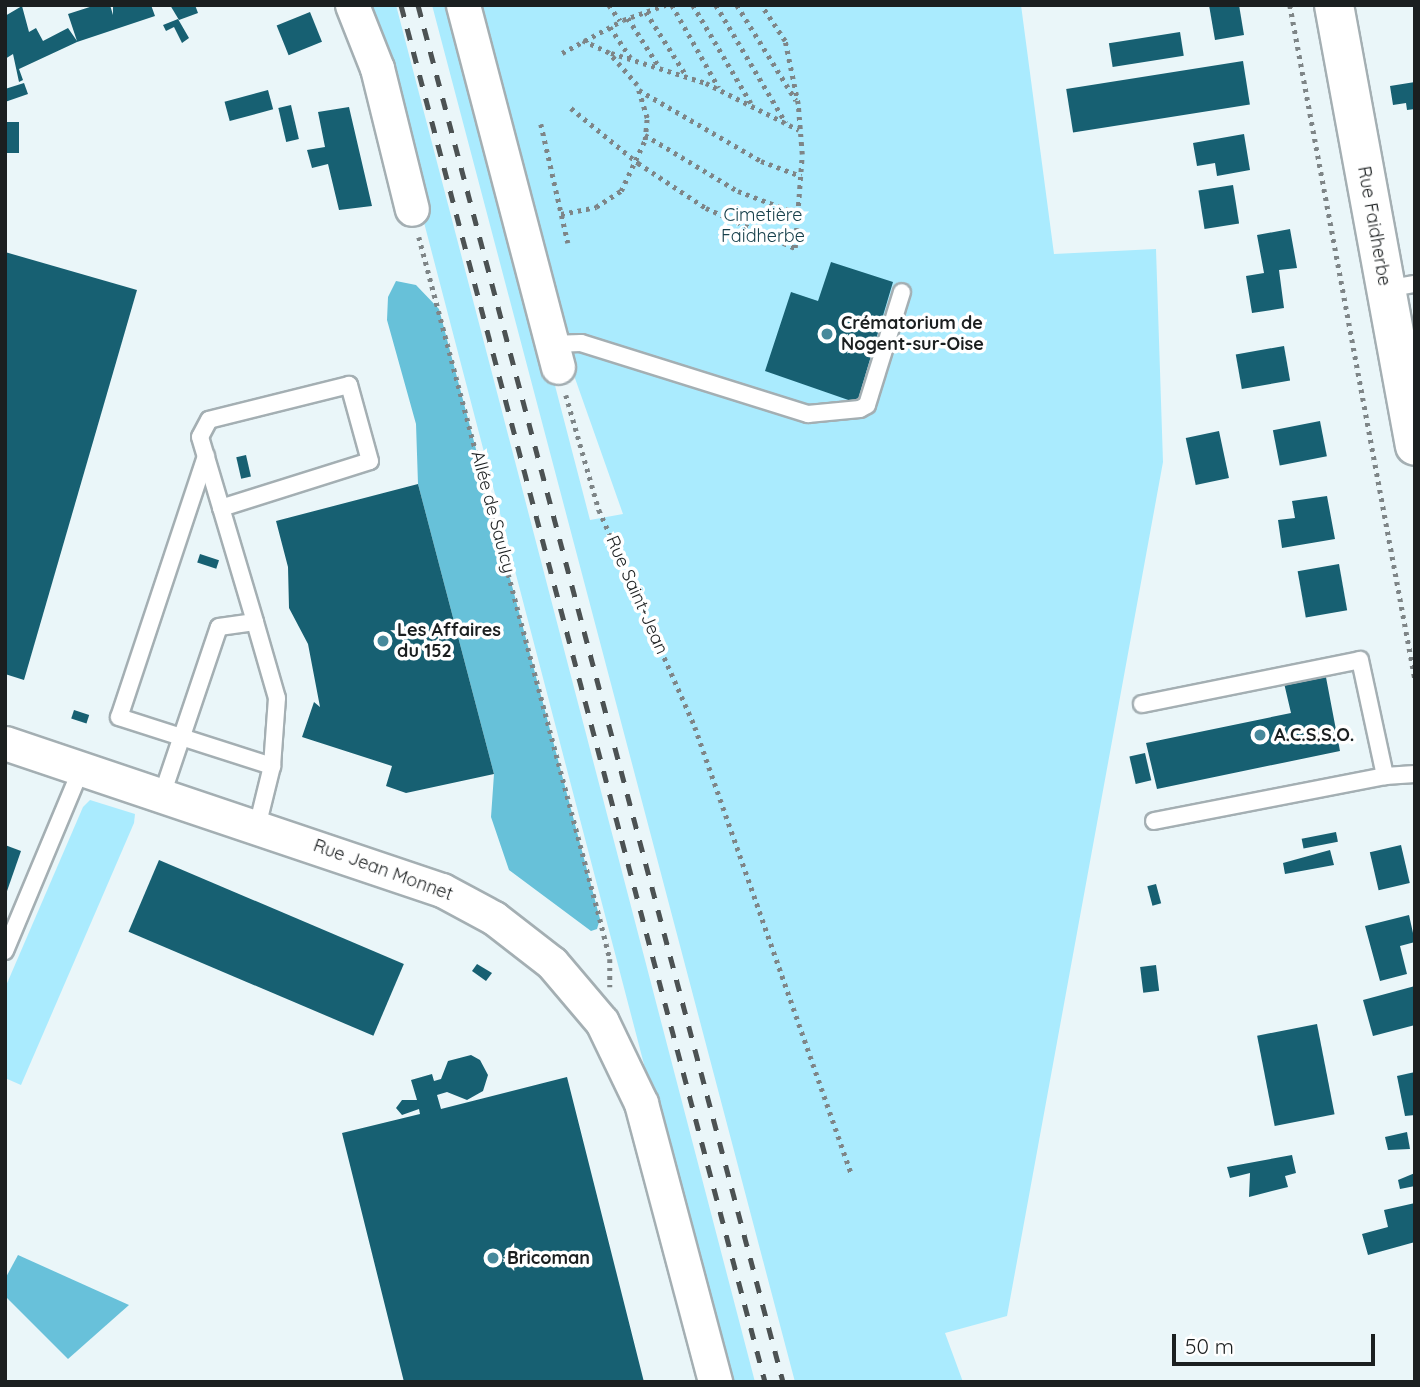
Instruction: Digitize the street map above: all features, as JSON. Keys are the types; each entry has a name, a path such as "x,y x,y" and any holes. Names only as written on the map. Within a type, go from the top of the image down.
{"main road":[{"name":"Rue Faidherbe","path":"1334,5 1400,286 1415,446"}],"street":[{"path":"352,5 377,68 412,209"},
{"path":"463,5 555,356"},
{"name":"Rue Jean Monnet","path":"5,743 394,872 475,906 552,963 602,1022 632,1079 650,1130 715,1382"}],"lane":[{"path":"555,356 581,342 808,414 860,409 867,405 902,292"},
{"path":"221,508 370,461 349,385 209,420 200,437 277,698 272,766 257,827"},
{"path":"206,456 119,717 181,740 272,766"},
{"path":"162,795 219,627 255,622"},
{"path":"1142,704 1360,660 1385,776"},
{"path":"5,951 81,769"},
{"path":"1153,821 1385,776 1415,774"}],"path":[{"path":"610,5 620,21"},
{"path":"562,53 620,21 665,5"},
{"path":"672,5 720,89"},
{"path":"693,5 752,104"},
{"path":"716,5 787,123"},
{"path":"737,5 798,104"},
{"path":"571,108 638,163 706,208 795,248 801,176 798,104 785,41 761,5"},
{"path":"1290,5 1415,679"},
{"path":"646,12 687,76"},
{"path":"628,18 658,66"},
{"path":"610,27 631,59"},
{"path":"583,41 608,53 658,66 720,89 800,131"},
{"path":"561,215 608,201 621,191 638,163 647,118 639,90 625,66 608,53"},
{"path":"639,90 761,160 801,176"},
{"path":"541,124 568,243"},
{"path":"645,135 738,191 799,214"},
{"name":"Allée de Saulcy","path":"412,209 610,959 610,990 602,1022"},
{"name":"Rue Saint-Jean","path":"555,356 599,510 695,727 851,1172"}],"green space":[{"path":"361,5 396,5 755,1382 727,1382 392,100"},
{"name":"Cimetière Faidherbe","path":"432,5 456,5 590,520 623,514 571,367 477,5 1021,5 1054,254 1156,249 1163,462 1007,1316 945,1333 963,1382 795,1382"},
{"path":"90,800 135,814 134,823 21,1085 5,1078 5,988 83,807"}],"shaded area":[{"path":"396,281 416,285 439,309 600,919 597,929 591,931 509,870 491,817 494,774 418,484 416,424 387,320 388,297"},
{"path":"18,1255 129,1305 68,1359 5,1296 5,1279"}],"building":[{"path":"96,5 110,5 113,15 113,5 151,5 155,16 77,42 19,69 23,80 19,82 13,54 5,59 5,16 22,6 29,32 36,28 43,41 68,28 77,41 68,14"},
{"path":"170,5 195,5 198,13 179,20"},
{"path":"1209,5 1239,5 1244,35 1215,40"},
{"path":"310,12 322,42 289,55 277,25"},
{"path":"178,19 189,38 182,43 174,27 166,31 163,25"},
{"path":"1180,32 1184,56 1113,67 1109,43"},
{"path":"1243,61 1250,104 1073,132 1066,89"},
{"path":"1415,82 1415,109 1407,110 1406,103 1393,105 1390,86"},
{"path":"24,83 28,94 5,102 5,89"},
{"path":"268,90 273,109 230,121 225,102"},
{"path":"291,105 299,139 286,142 278,108"},
{"path":"349,107 372,206 339,210 328,164 312,168 307,150 325,147 318,112"},
{"path":"5,122 19,122 19,153 5,153"},
{"path":"1244,134 1250,170 1217,176 1215,163 1197,166 1193,143"},
{"path":"1233,185 1239,224 1205,229 1198,190"},
{"path":"1290,229 1297,268 1279,270 1284,308 1252,313 1246,276 1264,273 1257,235"},
{"path":"5,252 137,290 24,680 5,674"},
{"name":"Crématorium de Nogent-sur-Oise","path":"831,262 893,282 857,403 765,371 791,292 818,301"},
{"path":"1284,346 1290,380 1242,389 1236,355"},
{"path":"1320,421 1327,456 1280,465 1273,430"},
{"path":"1219,431 1229,478 1196,485 1186,438"},
{"path":"246,455 251,476 241,479 236,457"},
{"name":"Les Affaires du 152","path":"418,484 494,774 406,793 386,786 392,766 302,737 314,702 320,707 308,644 289,608 288,567 276,521"},
{"path":"1327,496 1335,539 1282,548 1278,520 1295,518 1292,501"},
{"path":"200,554 219,560 216,569 197,563"},
{"path":"1339,564 1347,610 1306,618 1298,571"},
{"name":"A.C.S.S.O.","path":"1325,672 1340,751 1157,789 1146,743 1291,713 1284,683"},
{"path":"74,710 89,715 86,724 71,719"},
{"path":"1145,753 1151,780 1136,784 1129,757"},
{"path":"1336,832 1338,842 1304,848 1302,839"},
{"path":"5,845 21,851 6,894 5,894"},
{"path":"1401,845 1410,883 1379,890 1370,852"},
{"path":"1330,850 1334,865 1285,874 1283,863"},
{"path":"159,860 404,964 373,1036 129,932"},
{"path":"1156,884 1161,903 1152,906 1147,886"},
{"path":"1409,915 1415,942 1400,946 1407,974 1380,981 1365,926"},
{"path":"477,964 492,973 486,981 472,971"},
{"path":"1156,965 1159,991 1143,993 1140,967"},
{"path":"1415,986 1415,1025 1373,1036 1363,1000"},
{"path":"1317,1024 1335,1114 1275,1126 1257,1036"},
{"name":"Bricoman","path":"471,1055 480,1060 488,1075 483,1091 467,1100 447,1092 437,1095 441,1109 567,1077 644,1382 404,1382 342,1133 420,1114 419,1109 402,1115 396,1108 402,1100 417,1100 411,1080 432,1074 434,1081 441,1079 448,1061"},
{"path":"1415,1072 1415,1115 1405,1116 1397,1076"},
{"path":"1407,1132 1410,1149 1388,1150 1385,1137"},
{"path":"1292,1155 1296,1173 1285,1176 1288,1187 1249,1197 1250,1173 1230,1178 1227,1167"},
{"path":"1415,1173 1415,1186 1400,1189 1398,1180"},
{"path":"1415,1203 1415,1242 1368,1255 1362,1234 1388,1227 1384,1210"}],"railway":[{"path":"401,5 765,1382"},
{"path":"418,5 783,1382"}],"place":[{"name":"Crématorium de Nogent-sur-Oise","path":"827,334"},
{"name":"Les Affaires du 152","path":"383,641"},
{"name":"A.C.S.S.O.","path":"1260,735"},
{"name":"Bricoman","path":"493,1258"}]}
